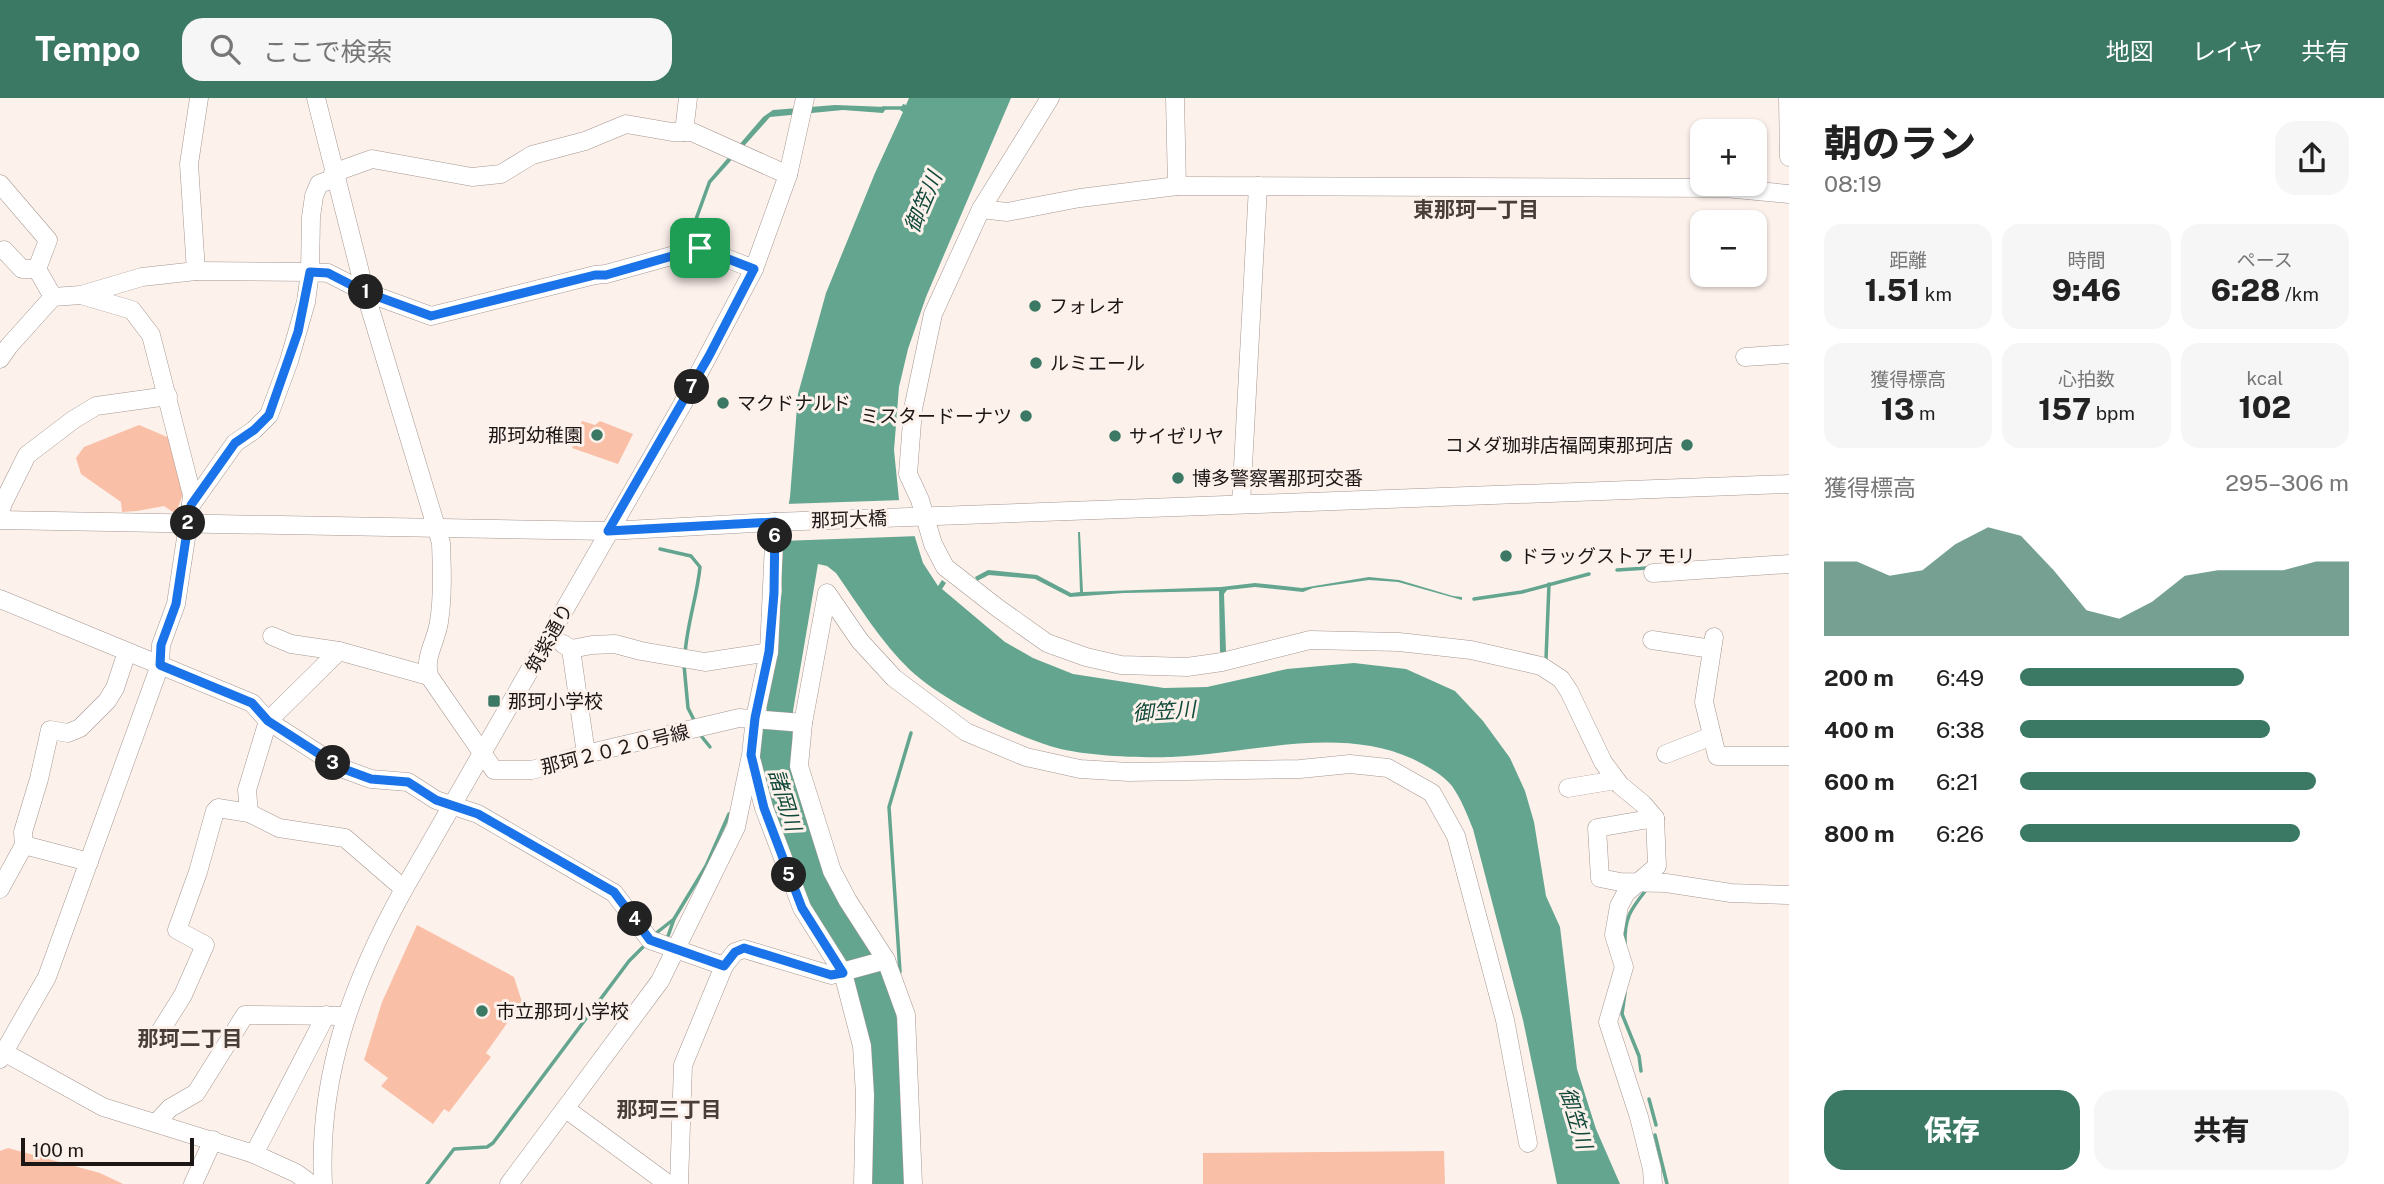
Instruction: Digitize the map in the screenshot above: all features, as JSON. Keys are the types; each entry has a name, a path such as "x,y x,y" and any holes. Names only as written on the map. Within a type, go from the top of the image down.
{"street":[{"path":"196,271 189,164 199,98"},
{"path":"316,98 365,292 441,543 439,624 426,663 429,676 483,754"},
{"path":"684,132 688,98"},
{"name":"筑紫通り","path":"323,1184 322,1152 326,1097 346,1016 363,971 404,889 704,366 754,269 788,176 805,98"},
{"path":"1050,98 981,209 933,314 913,409 908,474 920,500 938,555 945,566 1046,643 1086,657 1121,665 1187,667 1222,662 1310,640 1399,642 1471,650 1542,666 1561,679 1603,762 1616,780 1643,803 1655,818 1657,866 1626,894 1619,906 1614,934 1624,967 1608,1023 1639,1117 1653,1184"},
{"path":"1175,98 1177,186"},
{"path":"1788,98 1789,157"},
{"path":"191,505 235,443 269,415 298,332 310,272 314,196 319,184 334,175 372,159 472,177 501,174 532,155 585,141 626,124 692,132 788,176"},
{"path":"0,184 9,191 48,240 37,269"},
{"path":"981,209 1007,212 1080,198 1177,186 1725,188 1789,194"},
{"path":"1241,504 1258,186"},
{"path":"0,359 53,297 81,295 142,277 196,271 328,273 365,292 431,316 595,275 606,275 700,248 754,269"},
{"path":"4,250 22,269 37,269"},
{"path":"37,269 53,297"},
{"path":"81,295 132,310 151,335 192,495 191,505 176,604 161,645 160,665 47,977 2,1054 103,1107 254,1154 296,1173 311,1184"},
{"path":"1745,357 1789,354"},
{"path":"0,513 27,455 73,420 96,406 168,396"},
{"name":"那珂大橋","path":"0,520 608,531 775,522 1789,484"},
{"path":"509,1184 660,981 736,827 769,652 774,593 775,522"},
{"path":"1653,573 1789,564"},
{"path":"913,1184 906,1015 886,960 832,872 799,766 800,722 827,593 860,640 894,678 966,732 1026,757 1080,769 1129,772 1300,769 1350,764 1388,768 1432,793 1456,836 1505,1020 1528,1143"},
{"path":"0,599 252,703 268,721 341,768 371,779 408,782 436,800 478,814 614,892 650,940 724,966"},
{"path":"551,635 571,649 615,644 705,662 769,652"},
{"path":"272,636 291,644 339,651 429,676"},
{"path":"1653,640 1713,643 1703,702 1717,756 1789,756"},
{"path":"571,649 586,754"},
{"path":"249,813 247,790 268,721 339,651"},
{"path":"0,889 24,845 23,832 50,730 68,733 80,729 107,701 115,688 127,652"},
{"name":"那珂２０２０号線","path":"483,754 494,770 532,770 586,754 739,718 800,722"},
{"path":"1666,754 1712,736"},
{"path":"751,755 764,808 802,908 843,973 862,1046 865,1095 863,1184"},
{"path":"1568,788 1616,780"},
{"path":"161,1030 184,995 205,945 177,930 218,808 249,813 279,828 345,838 404,889"},
{"path":"1655,818 1597,828 1600,878 1620,882 1666,883 1731,893 1789,895"},
{"path":"24,845 89,862"},
{"path":"678,1184 683,1065 724,966 735,952 744,948 831,975 886,960"},
{"path":"157,1122 170,1108 197,1093 245,1015 346,1016"},
{"path":"254,1154 327,1015"},
{"path":"566,1109 668,1184"},
{"path":"193,1184 213,1140"}],"shaded area":[{"path":"582,421 595,425 600,421 633,434 618,464 572,448"},
{"path":"139,425 172,439 185,487 176,514 164,506 122,512 121,502 81,474 76,458 84,447"},
{"path":"417,925 514,977 522,1002 486,1053 491,1057 449,1112 444,1109 433,1124 381,1086 388,1078 364,1060 382,1002"},
{"path":"8,1148 100,1173 123,1184 0,1184 0,1151"},
{"path":"1444,1151 1445,1184 1203,1184 1203,1153"}],"water":[{"path":"909,98 1011,98 926,297 908,349 899,387 894,450 899,500 923,563 938,586 942,580 946,583 942,589 1005,642 1033,658 1073,674 1164,688 1207,687 1287,669 1354,663 1406,669 1455,691 1483,721 1510,758 1525,791 1534,822 1546,896 1560,927 1577,1069 1596,1129 1620,1184 1557,1184 1523,1020 1473,829 1455,791 1439,774 1413,759 1384,749 1354,744 1294,744 1201,755 1158,757 1093,754 1050,746 1014,733 976,714 924,682 889,648 836,573 827,566 818,564 793,711 792,760 892,988 899,1031 904,1184 869,1184 865,1033 798,885 758,767 760,731 764,726 767,709 763,704 782,591 782,541 790,497 798,394 826,293 903,112 900,110"},
{"path":"835,105 887,107 883,113 843,110 770,117 711,183 691,238 688,236 708,181 763,117 773,110"},
{"path":"1078,532 1083,592 1221,587 1255,583 1302,588 1369,577 1399,580 1462,597 1462,600 1398,582 1369,580 1313,588 1303,592 1255,587 1227,590 1224,594 1226,652 1220,652 1219,591 1070,597 1035,579 989,575 977,581 975,577 988,570 1037,575 1071,593 1080,592"}],"pier":[{"path":"903,500 919,536 781,541 785,504"}],"waterway":[{"path":"883,108 903,108"},
{"path":"660,549 691,556 700,567 685,654"},
{"path":"1617,570 1647,568"},
{"path":"1474,599 1522,592 1589,574"},
{"path":"1546,659 1549,584"},
{"path":"684,665 688,708 695,722"},
{"path":"698,732 710,747"},
{"path":"900,972 889,807 911,733"},
{"path":"667,939 674,919 706,866 729,814"},
{"path":"1625,944 1630,914 1646,890"},
{"path":"655,934 674,919"},
{"path":"427,1184 454,1149 487,1147 493,1143 629,961 645,945"},
{"path":"1625,993 1622,1014 1639,1056 1641,1071"},
{"path":"1649,1099 1656,1125"},
{"path":"1655,1135 1667,1184"}],"place":[{"name":"フォレオ","path":"1035,306"},
{"name":"ルミエール","path":"1036,363"},
{"name":"マクドナルド","path":"723,403"},
{"name":"ミスタードーナツ","path":"1026,416"},
{"name":"那珂幼稚園","path":"597,435"},
{"name":"サイゼリヤ","path":"1115,436"},
{"name":"コメダ珈琲店福岡東那珂店","path":"1687,445"},
{"name":"博多警察署那珂交番","path":"1178,478"},
{"name":"ドラッグストア モリ","path":"1506,556"},
{"name":"那珂小学校","path":"494,701"},
{"name":"市立那珂小学校","path":"482,1011"}],"district":[{"name":"東那珂一丁目","path":"1476,209"},
{"name":"那珂二丁目","path":"190,1038"},
{"name":"那珂三丁目","path":"669,1109"}],"route":[{"path":"700,248 754,269 682,405 608,531 775,522 774,593 769,652 755,718 751,755 764,808 802,908 843,973 831,975 744,948 735,952 724,966 650,940 614,892 478,814 436,800 408,782 371,779 341,768 268,721 252,703 160,665 161,645 176,604 191,505 235,443 269,415 298,332 310,272 328,273 365,292 431,316 595,275 606,275 700,248"}],"water label":[{"name":"御笠川","path":"923,202"},
{"name":"御笠川","path":"1164,711"},
{"name":"諸岡川","path":"785,800"},
{"name":"御笠川","path":"1576,1118"}]}
